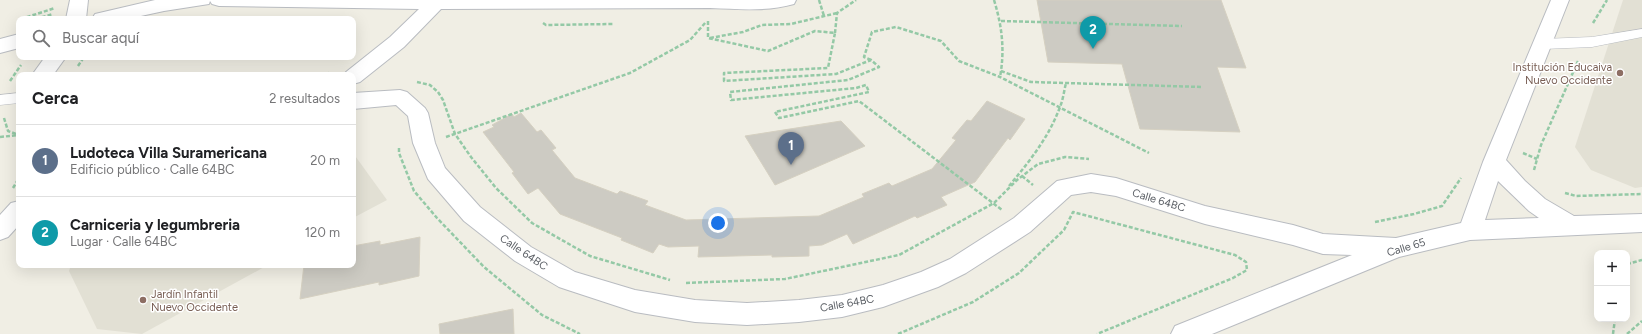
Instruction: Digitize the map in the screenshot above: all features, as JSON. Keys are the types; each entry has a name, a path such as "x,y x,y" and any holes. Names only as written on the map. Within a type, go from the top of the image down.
{"street":[{"path":"113,16 151,6 202,0"},
{"path":"219,0 436,4 710,2 747,4 788,0"},
{"path":"1470,230 1494,162 1560,0"},
{"path":"356,76 397,42 436,4"},
{"path":"0,46 16,42"},
{"path":"44,72 54,60"},
{"name":"Calle 64BC","path":"356,101 400,97 418,113 424,143 436,172 472,214 523,254 568,280 635,301 695,311 747,314 799,311 842,306 883,296 929,280 958,266 1022,225 1065,186 1091,183 1116,187 1205,215 1293,235 1323,244 1396,248"},
{"path":"1494,162 1517,187 1537,205 1572,227"},
{"path":"0,230 16,213"},
{"name":"Calle 65","path":"1184,334 1396,248 1470,230 1642,223"}],"lane":[{"path":"1542,44 1584,42 1642,33"},
{"path":"0,100 16,98"}],"path":[{"path":"819,0 824,16"},
{"path":"708,38 743,32 762,26 791,24 837,13 856,0"},
{"path":"994,0 1001,21 1004,49 1000,77"},
{"path":"1533,172 1541,145 1580,57 1588,30 1607,0"},
{"path":"30,16 62,5 78,7"},
{"path":"837,13 835,33 828,68 724,73 724,81 836,74 871,60"},
{"path":"541,20 546,26 616,24"},
{"path":"580,334 542,316 484,267 437,218 414,191 399,153 424,143 456,134 630,73 690,40 708,20 708,38"},
{"path":"1001,21 1182,26"},
{"path":"1022,225 860,101 779,118 775,112 869,92 866,85 856,88 731,100 730,92 848,80 879,67 871,60 864,57 872,32 896,27 941,41 959,61 1000,77 1149,153"},
{"path":"708,38 768,51 815,31 835,33"},
{"path":"1001,71 1031,82 1203,87"},
{"path":"414,81 430,85 438,92 456,134 471,157 496,188 532,223 590,256 673,281"},
{"path":"994,203 1022,172 1045,139 1060,107 1066,83"},
{"path":"0,137 16,135"},
{"path":"680,283 785,278 899,254 994,203 1017,180 1038,164 1065,156 1093,160"},
{"path":"1371,222 1414,214 1442,206 1462,176"},
{"path":"16,183 12,190 16,190"},
{"path":"1562,192 1576,196 1642,194"},
{"path":"898,334 973,302 1019,273 1064,230 1073,212 1235,255 1246,262 1247,270 1233,278 1097,334"},
{"path":"1630,263 1642,260"},
{"path":"1628,334 1642,321"},
{"path":"1613,334 1615,322"}],"shaded area":[{"name":"Institución Educaiva Nuevo Occidente","path":"1623,0 1642,0 1642,187 1635,188 1591,170 1575,147"},
{"path":"356,157 387,200 356,216"},
{"name":"Jardín Infantil Nuevo Occidente","path":"70,268 263,268 142,334 97,329 69,271"}],"building":[{"path":"1037,0 1221,0 1246,68 1217,67 1240,132 1140,129 1122,64 1048,62"},
{"path":"987,101 1025,119 1010,140 1008,138 975,182 941,197 947,205 917,218 915,216 853,244 847,234 822,245 809,246 809,256 772,257 772,255 698,257 699,246 668,247 659,244 653,253 621,240 622,238 560,214 538,188 528,194 512,173 514,172 483,132 494,127 492,125 512,114 514,117 521,113 537,132 541,130 556,148 552,150 575,178 617,194 620,191 648,201 645,205 686,220 819,216 864,197 862,194 889,183 892,186 932,169 956,140 952,138 967,120 971,121"},
{"path":"841,121 865,146 775,185 745,136"},
{"path":"420,237 419,276 379,285 379,282 300,299 304,268 356,268 356,245 380,241 380,245"},
{"path":"513,309 514,334 440,334 439,324"}],"place":[{"name":"Carniceria y legumbreria","path":"1093,49"},
{"name":"Institución Educaiva Nuevo Occidente","path":"1620,73"},
{"name":"Ludoteca Villa Suramericana","path":"791,165"},
{"name":"Jardín Infantil Nuevo Occidente","path":"143,300"}]}
